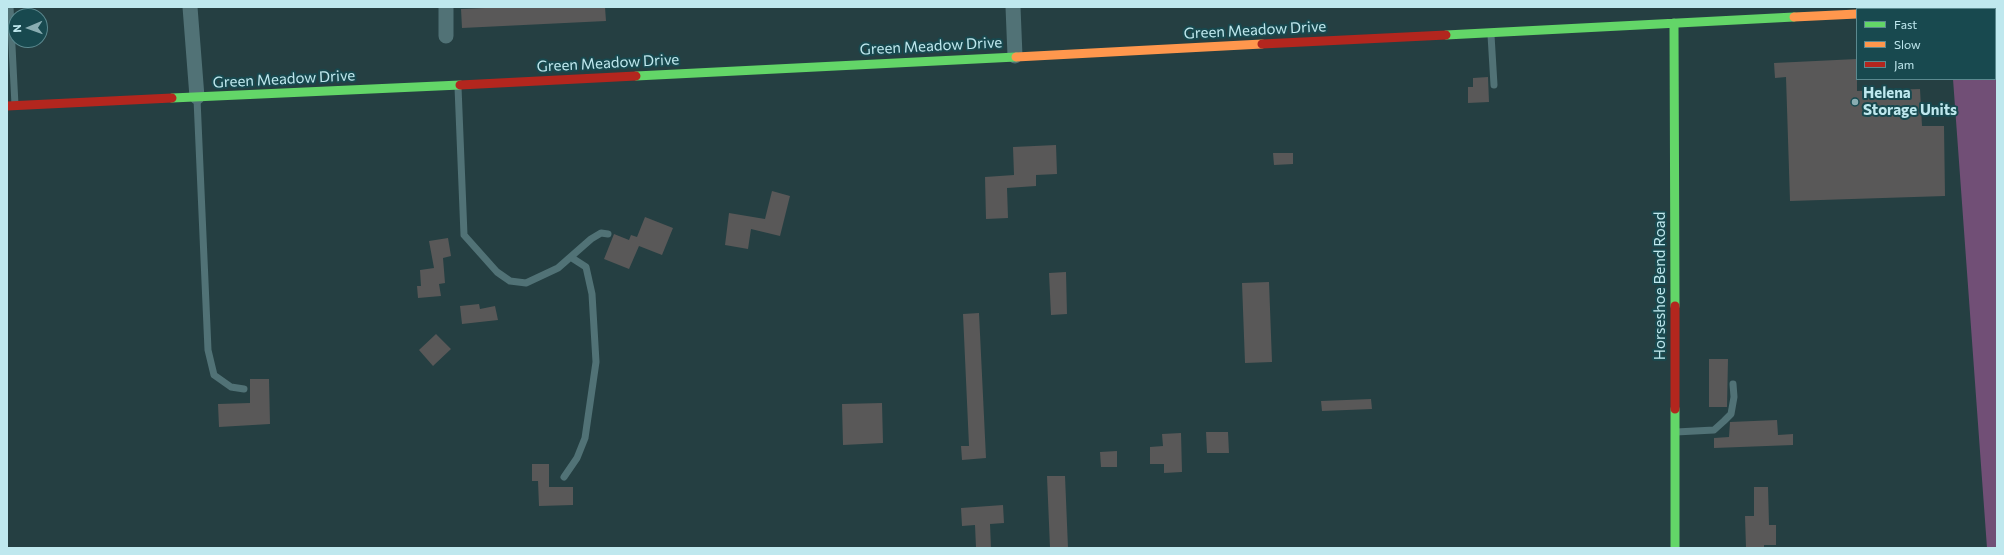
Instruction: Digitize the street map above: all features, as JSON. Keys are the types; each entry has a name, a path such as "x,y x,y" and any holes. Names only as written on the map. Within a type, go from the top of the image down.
{"main road":[{"path":"1973,8 1995,7"},
{"name":"Green Meadow Drive","path":"11,106 458,85 1856,14"},
{"name":"Horseshoe Bend Road","path":"1674,24 1675,548"}],"street":[{"path":"190,7 197,97"},
{"path":"446,7 446,36"},
{"path":"1013,7 1015,56"}],"lane":[{"path":"10,7 11,106"},
{"path":"1491,33 1494,85"},
{"path":"458,85 464,234 497,272 510,281 526,283 558,268 572,258 578,249 601,233 608,234"},
{"path":"197,97 208,350 214,375 231,387 244,389"},
{"path":"564,477 577,458 585,438 596,362 592,294 586,267 572,258"},
{"path":"1674,432 1714,430 1730,414 1734,397 1734,384"}],"shaded area":[{"path":"1997,26 1997,548 1987,548 1953,80 1996,80"}],"building":[{"path":"508,7 605,7 606,21 462,28 461,9"},
{"path":"1856,59 1857,91 1920,89 1922,126 1944,126 1945,196 1790,201 1786,77 1775,78 1774,63"},
{"path":"1488,77 1489,102 1468,103 1468,87 1473,87 1473,78"},
{"path":"1056,145 1057,174 1036,175 1036,186 1007,188 1008,218 986,219 985,177 1014,175 1013,147"},
{"path":"1273,153 1293,153 1293,164 1274,165"},
{"path":"772,191 790,196 780,236 751,229 748,249 725,245 729,213 765,219"},
{"path":"645,217 673,228 662,255 639,246 629,269 604,259 614,234 629,240 631,235 637,237"},
{"path":"448,238 451,256 443,258 445,283 439,284 441,296 418,298 417,286 421,286 420,270 434,268 429,241"},
{"path":"1066,272 1067,314 1051,315 1049,273"},
{"path":"1269,282 1272,362 1245,363 1242,283"},
{"path":"479,304 480,309 495,306 498,320 462,324 460,306"},
{"path":"979,313 986,458 962,460 961,446 969,446 963,314"},
{"path":"436,334 451,349 433,366 419,350"},
{"path":"1709,359 1728,359 1727,407 1709,407"},
{"path":"250,379 269,379 270,424 219,427 218,404 250,403"},
{"path":"1371,399 1372,409 1322,411 1321,401"},
{"path":"882,403 883,443 843,445 842,404"},
{"path":"1777,420 1778,435 1793,434 1793,445 1714,448 1714,438 1729,437 1730,422"},
{"path":"1206,432 1228,432 1229,453 1207,453"},
{"path":"1181,433 1182,472 1164,473 1164,464 1150,464 1150,447 1163,446 1162,434"},
{"path":"1117,451 1117,467 1101,467 1100,452"},
{"path":"532,464 549,464 549,487 573,487 573,505 539,506 538,481 532,481"},
{"path":"1047,476 1065,476 1068,548 1050,548"},
{"path":"1754,487 1768,487 1769,525 1776,525 1776,545 1764,545 1764,548 1746,548 1745,516 1754,516"},
{"path":"1003,505 1004,523 990,524 991,548 976,548 975,525 962,526 961,508"}],"traffic: fast":[{"path":"1973,8 1995,7"},
{"path":"1446,35 1794,17"},
{"path":"1674,23 1675,306"},
{"path":"636,76 1016,57"},
{"path":"172,98 460,85"},
{"path":"1675,409 1675,548"}],"traffic: slow":[{"path":"1794,17 1856,14"},
{"path":"1016,57 1262,44"}],"traffic: jam":[{"path":"1262,44 1446,35"},
{"path":"460,85 636,76"},
{"path":"7,106 172,98"},
{"path":"1675,306 1675,409"}],"place":[{"name":"Helena Storage Units","path":"1855,102"}]}
